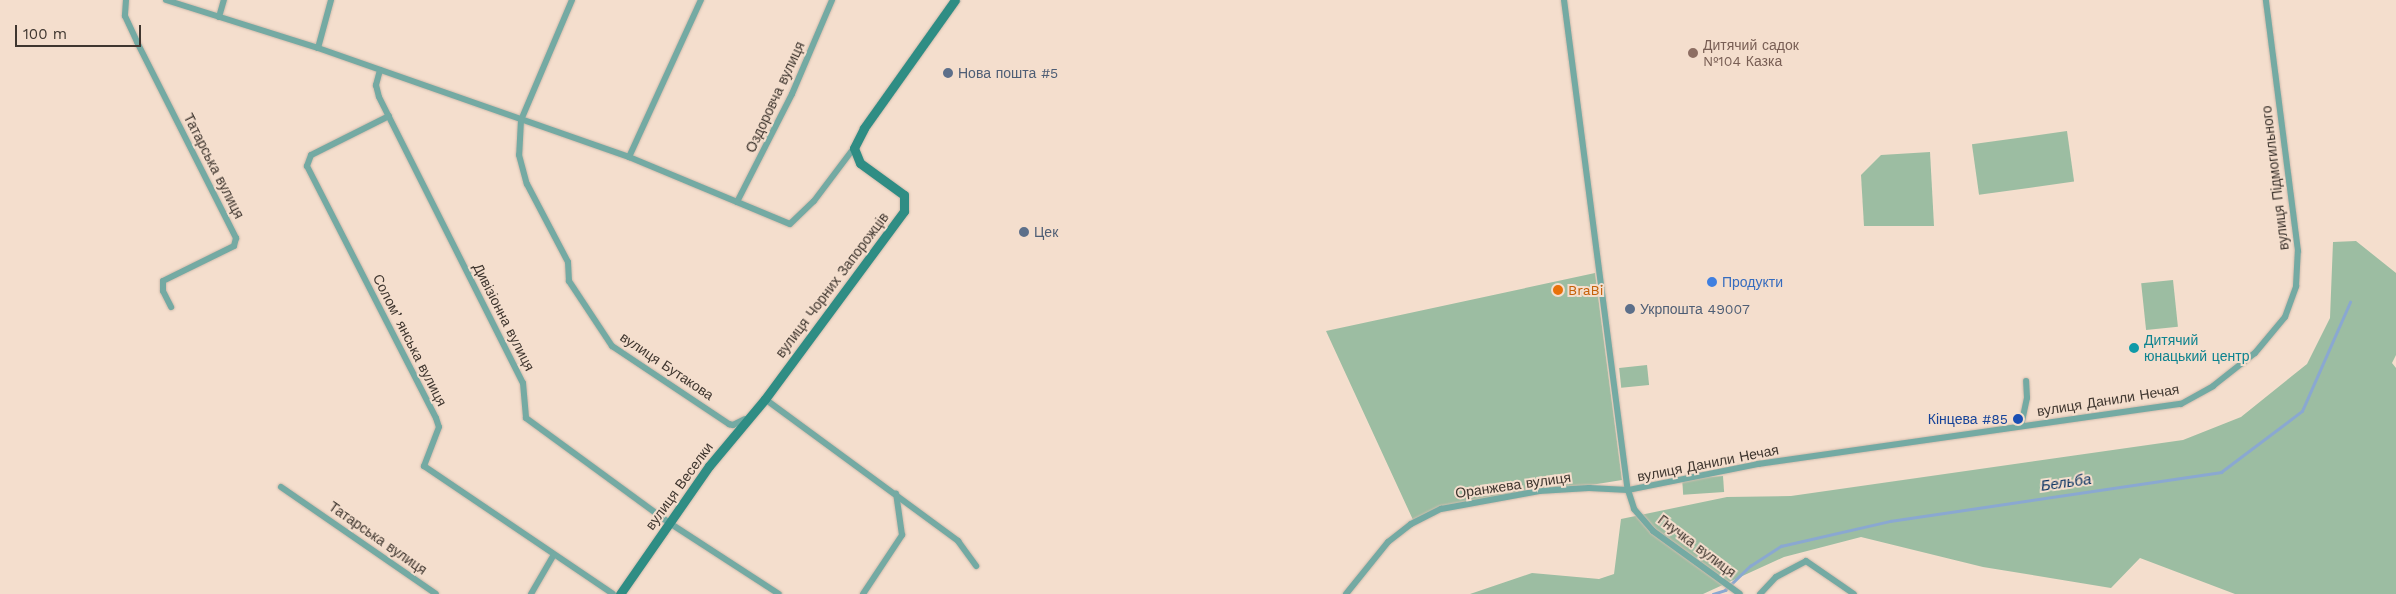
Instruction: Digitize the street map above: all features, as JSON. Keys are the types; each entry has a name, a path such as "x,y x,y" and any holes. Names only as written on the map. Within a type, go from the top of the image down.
{"street":[{"name":"Татарська вулиця","path":"126,0 125,16 137,42 236,238 234,246 163,281 163,290 171,307"},
{"path":"166,0 318,48 629,158 790,224 814,201 854,148 864,128 955,0"},
{"path":"219,17 224,0"},
{"path":"318,48 331,0"},
{"name":"вулиця Бутакова","path":"572,0 521,120 519,156 527,184 568,262 570,281 612,346 728,424 737,424 751,416"},
{"path":"629,158 700,0"},
{"name":"Оздоровча вулиця","path":"737,202 792,94 832,0"},
{"name":"вулиця Данили Нечая","path":"1564,0 1628,490 1758,464 2180,404 2216,383"},
{"name":"вулиця Підмогильного","path":"2216,383 2255,353 2285,317 2296,286 2298,250 2266,0"},
{"name":"Дивізіонна вулиця","path":"380,70 376,85 389,116 523,383 526,418 668,522 779,594"},
{"name":"Соломʼянська вулиця","path":"389,116 311,155 307,166 436,418 439,427 424,466 553,556 613,594"},
{"name":"вулиця Чорних Запорожців","path":"765,399 904,211 907,202 904,195 860,163 854,148"},
{"path":"2021,426 2027,398 2026,381"},
{"path":"765,399 896,493 958,541 976,566"},
{"name":"вулиця Веселки","path":"620,594 668,522 765,399"},
{"name":"Татарська вулиця","path":"281,487 436,594"},
{"name":"Оранжева вулиця","path":"1346,594 1388,542 1410,524 1441,509 1539,491 1589,488 1628,490"},
{"name":"Гнучка вулиця","path":"1628,490 1634,509 1653,531 1738,592"},
{"path":"863,594 902,535 896,493"},
{"path":"531,594 553,556"},
{"path":"1760,594 1776,576 1806,561 1854,594"}],"green space":[{"path":"2067,131 2074,182 1979,195 1972,144"},
{"path":"1930,152 1934,226 1864,226 1861,175 1881,155"},
{"path":"2356,241 2396,273 2396,355 2392,363 2396,368 2396,594 2235,594 2140,558 2111,588 1983,567 1861,537 1784,557 1703,594 1470,594 1532,573 1599,579 1614,574 1621,519 1727,497 1791,496 2183,440 2241,417 2307,364 2330,318 2333,242"},
{"path":"1595,273 1622,480 1441,509 1414,522 1326,331"},
{"path":"2173,280 2178,327 2146,330 2141,283"},
{"path":"1647,365 1649,385 1621,388 1619,368"},
{"path":"1723,476 1724,492 1683,495 1682,479"}],"waterway":[{"name":"Бельба","path":"1713,594 1725,590 1750,566 1781,546 1890,521 2221,472 2302,411 2350,302"}],"place":[{"name":"Дитячий садок №104 Казка","path":"1693,53"},
{"name":"Нова пошта #5","path":"948,73"},
{"name":"Цек","path":"1024,232"},
{"name":"Продукти","path":"1712,282"},
{"name":"BraBi","path":"1558,290"},
{"name":"Укрпошта 49007","path":"1630,309"},
{"name":"Дитячий юнацький центр","path":"2134,348"},
{"name":"Кінцева #85","path":"2018,419"}]}
